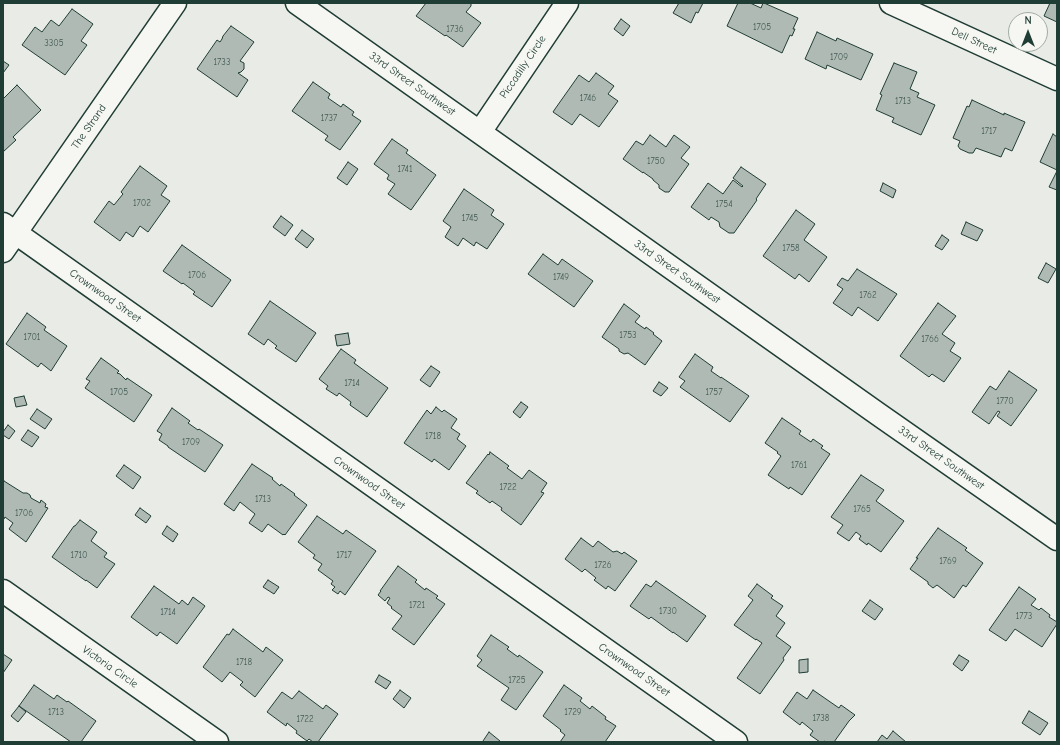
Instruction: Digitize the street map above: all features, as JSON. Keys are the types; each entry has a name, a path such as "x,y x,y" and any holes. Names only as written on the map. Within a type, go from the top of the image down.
{"street":[{"name":"The Strand","path":"3,251 10,228 175,3"},
{"name":"33rd Street Southwest","path":"297,3 1057,539"},
{"name":"Piccadilly Circle","path":"480,132 567,3"},
{"name":"Dell Street","path":"891,3 1057,79"},
{"name":"Crownwood Street","path":"10,228 736,742"},
{"name":"Victoria Circle","path":"3,592 217,742"}],"building":[{"path":"426,3 471,3 471,6 466,12 481,23 463,47 416,16"},
{"path":"679,3 703,3 698,13 696,12 691,23 673,13"},
{"path":"738,3 750,3 761,8 764,3 798,18 793,29 795,29 792,36 790,35 782,53 727,26"},
{"path":"1050,3 1057,3 1057,22 1048,18 1048,12 1046,12"},
{"path":"72,9 93,24 81,41 87,45 65,75 22,45 35,27 42,32 51,20 59,26"},
{"path":"621,19 630,26 623,36 614,29"},
{"path":"231,26 254,42 240,61 244,63 244,69 238,73 248,80 237,97 197,69 217,40 220,42"},
{"path":"817,32 836,41 837,38 873,54 861,80 827,65 826,69 805,59"},
{"path":"3,61 9,65 3,73"},
{"path":"894,63 917,72 910,89 919,93 917,97 935,105 921,135 892,122 894,118 876,110 882,95 880,94"},
{"path":"596,73 614,86 608,94 618,101 599,127 580,114 572,125 553,112 579,75 589,82"},
{"path":"313,82 330,94 328,98 341,107 343,104 354,112 352,115 361,121 340,150 325,140 328,136 292,111"},
{"path":"17,85 41,110 13,137 16,140 3,152 3,99"},
{"path":"972,100 1004,115 1004,113 1025,122 1012,151 1005,148 1001,157 976,148 973,153 960,149 958,146 960,141 953,138 967,106 969,107"},
{"path":"1053,134 1057,137 1057,170 1040,162"},
{"path":"650,135 666,147 674,135 690,147 681,158 689,164 669,192 665,192 659,188 659,185 653,179 623,159 636,141 643,145"},
{"path":"392,139 408,150 406,153 436,175 411,210 388,194 395,184 387,179 389,175 374,164"},
{"path":"348,162 358,169 347,185 337,178"},
{"path":"140,166 167,186 161,195 170,201 148,232 140,226 133,237 126,232 120,241 94,222 109,201 114,205 123,194 121,192"},
{"path":"741,167 766,184 756,199 757,200 734,233 729,233 720,227 719,222 711,217 709,220 691,207 708,183 723,194 733,180 742,187 743,186 733,178"},
{"path":"1057,171 1057,190 1049,187"},
{"path":"883,183 896,190 893,198 880,191"},
{"path":"464,189 494,210 491,215 504,224 487,249 476,242 474,246 463,238 458,246 445,237 451,227 443,221"},
{"path":"796,210 815,224 804,240 827,257 809,282 799,274 795,279 763,256"},
{"path":"281,216 293,225 285,236 273,227"},
{"path":"966,222 983,230 977,241 961,234"},
{"path":"302,230 314,239 307,248 295,239"},
{"path":"942,235 949,240 942,250 935,246"},
{"path":"182,245 231,280 212,307 193,294 195,292 183,283 182,284 163,271"},
{"path":"543,254 558,265 562,259 593,281 574,307 528,274"},
{"path":"1046,263 1056,269 1048,283 1038,278"},
{"path":"857,269 897,294 878,321 858,307 852,316 833,303 843,289 837,285 842,278 848,281"},
{"path":"270,301 316,333 296,362 275,348 277,346 268,339 264,345 248,334"},
{"path":"938,303 956,316 942,334 955,343 950,351 961,358 944,382 932,374 929,377 900,356"},
{"path":"624,304 640,316 635,322 645,329 646,327 662,341 645,365 628,353 624,354 619,351 619,349 602,337"},
{"path":"27,313 46,327 44,330 67,346 51,371 41,363 38,367 6,344"},
{"path":"348,333 350,344 337,346 335,335"},
{"path":"341,349 356,360 354,363 388,388 367,417 350,405 351,402 339,393 337,396 326,389 328,386 319,379"},
{"path":"695,354 713,367 711,371 749,396 730,422 680,387 685,381 679,377"},
{"path":"101,358 119,371 117,373 126,380 127,378 152,395 134,422 85,388 90,381 86,379"},
{"path":"431,366 440,372 430,387 420,380"},
{"path":"1009,371 1037,390 1011,426 997,416 1000,412 998,411 989,424 972,412 990,386 996,390"},
{"path":"659,382 668,388 661,396 653,391"},
{"path":"24,396 27,405 16,407 14,398"},
{"path":"521,402 528,407 520,418 513,412"},
{"path":"436,407 442,412 444,410 457,419 451,428 460,434 457,439 466,446 449,470 434,459 432,462 404,443 427,410 431,414"},
{"path":"172,408 190,421 188,423 223,445 205,472 159,440 162,434 157,431"},
{"path":"37,409 52,419 45,429 30,419"},
{"path":"782,418 801,431 799,434 811,442 813,439 823,446 821,448 830,454 802,495 790,487 789,489 768,475 781,456 777,453 778,452 765,443"},
{"path":"8,425 15,431 9,439 3,435 3,432"},
{"path":"28,430 39,437 32,447 21,440"},
{"path":"490,452 509,466 507,468 522,479 529,470 547,483 541,492 544,493 521,525 501,510 502,508 492,501 490,503 476,493 478,491 466,483"},
{"path":"252,464 273,478 272,479 280,486 281,484 295,494 294,495 307,505 285,535 268,524 262,532 249,523 255,514 240,502 234,511 224,504"},
{"path":"124,465 141,477 133,489 116,476"},
{"path":"861,475 884,490 876,501 904,521 881,552 859,539 861,536 856,532 849,541 837,533 843,525 831,517"},
{"path":"4,481 23,493 27,493 31,498 40,503 41,500 46,504 45,507 48,508 26,542 9,529 13,523 5,517 4,519 3,518"},
{"path":"140,508 151,516 146,523 135,515"},
{"path":"317,516 343,534 346,530 376,551 345,595 340,591 338,594 332,590 335,587 331,584 333,581 318,570 322,564 313,558 315,555 298,542"},
{"path":"80,520 97,532 91,541 107,553 104,557 115,564 97,588 52,557"},
{"path":"167,526 178,534 173,542 162,534"},
{"path":"938,528 967,548 965,550 983,563 966,587 963,585 954,598 937,585 933,588 928,584 928,582 910,569 918,558 916,558"},
{"path":"581,538 593,547 598,541 613,552 617,551 622,554 624,552 637,561 615,591 608,586 606,589 594,580 596,578 585,569 582,572 565,559"},
{"path":"398,566 417,580 415,582 425,590 426,588 438,596 436,598 445,604 414,645 392,629 402,616 387,603 390,598 388,597 385,601 378,595"},
{"path":"268,580 279,587 274,594 263,587"},
{"path":"656,581 706,616 687,642 651,617 649,619 630,606 646,584 651,587"},
{"path":"757,584 773,596 771,598 783,606 776,616 785,623 776,636 791,647 783,658 784,660 760,694 737,678 762,643 734,625 753,600 748,596"},
{"path":"154,586 179,604 182,600 188,605 193,597 205,606 177,644 160,632 157,636 131,617"},
{"path":"1019,587 1036,599 1031,605 1039,610 1041,608 1050,615 1049,617 1057,622 1042,647 1015,629 1006,641 989,630"},
{"path":"870,600 883,609 875,620 862,611"},
{"path":"233,629 263,652 266,647 283,660 255,697 240,685 243,682 230,672 222,682 203,667 227,634 229,635"},
{"path":"491,635 509,647 507,649 518,657 519,655 543,672 516,710 501,700 509,688 477,666 482,660 477,656"},
{"path":"3,654 12,660 3,673"},
{"path":"959,655 969,661 962,671 953,664"},
{"path":"808,659 808,672 799,673 799,660"},
{"path":"379,675 391,682 386,689 375,682"},
{"path":"34,685 54,699 57,695 67,702 68,701 96,721 81,742 71,742 19,706"},
{"path":"564,685 582,698 580,701 590,709 592,706 606,717 605,719 616,726 605,742 560,742 565,735 543,716"},
{"path":"400,690 411,698 404,708 393,699"},
{"path":"813,690 839,708 841,705 855,715 834,742 820,742 810,735 813,731 802,722 800,725 783,712 797,692 807,699"},
{"path":"299,691 323,709 326,705 338,714 318,742 313,742 309,739 307,741 296,733 297,731 287,723 286,726 267,712 282,692 292,699"},
{"path":"19,706 26,712 18,722 11,716"},
{"path":"1029,711 1048,723 1040,735 1022,723"},
{"path":"893,731 906,742 877,742 882,735 887,739"},
{"path":"489,732 500,741 484,742 483,741"}]}
